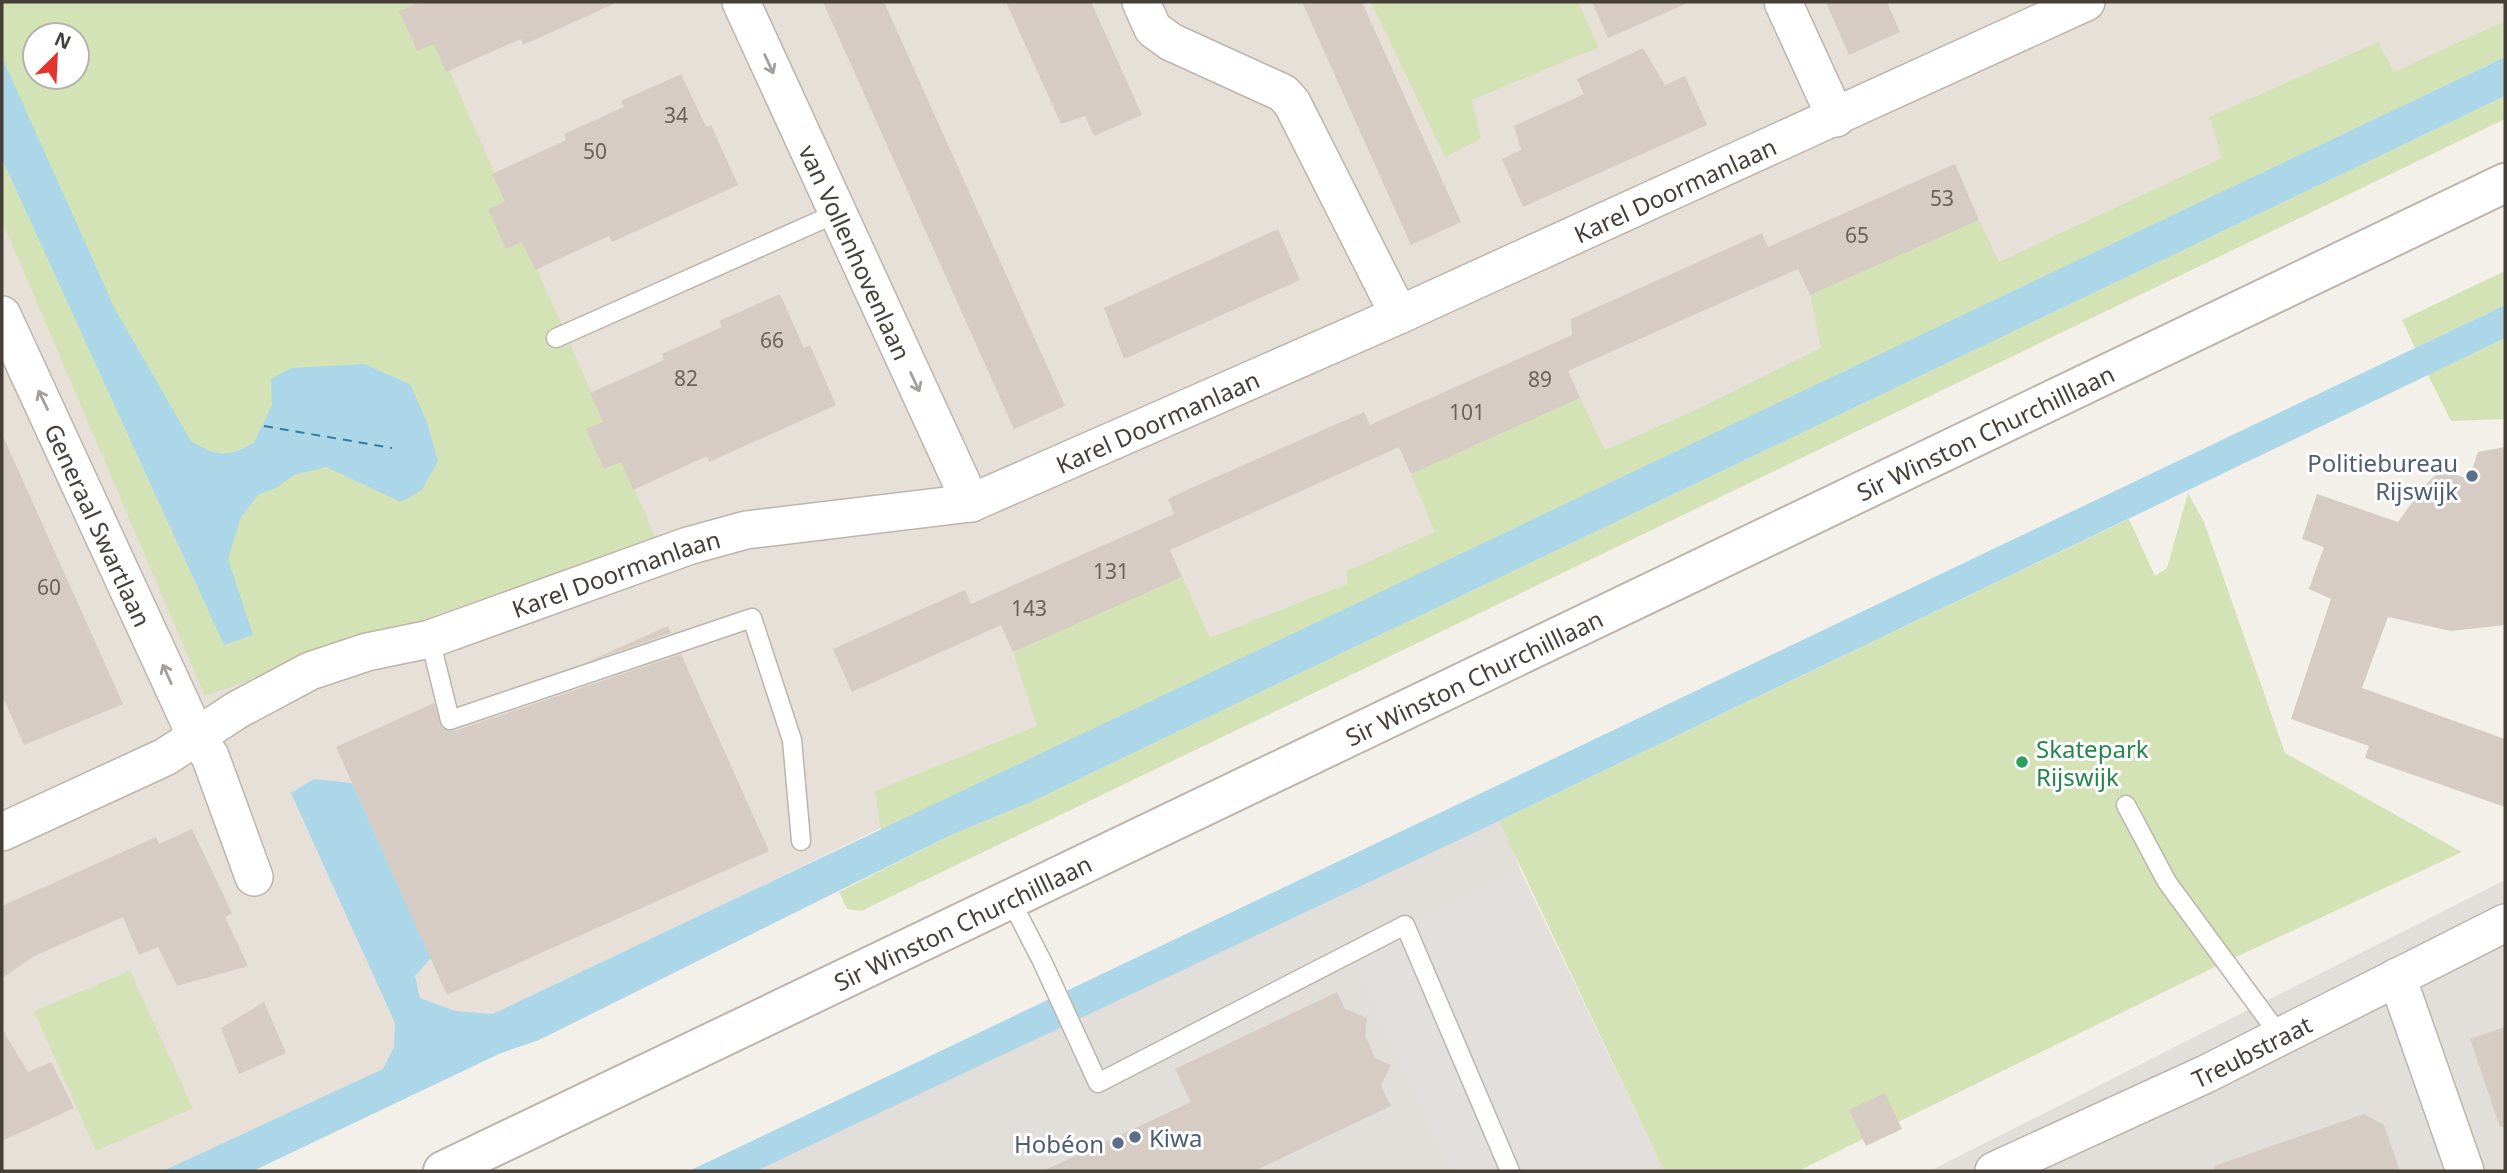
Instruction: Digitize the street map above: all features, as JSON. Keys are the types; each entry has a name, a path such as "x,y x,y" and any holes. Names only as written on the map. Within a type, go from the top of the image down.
{"street":[{"name":"van Vollenhovenlaan","path":"741,2 971,503"},
{"path":"1141,2 1153,29 1171,41 1283,93 1292,103 1399,315"},
{"path":"1783,2 1836,118"},
{"name":"Karel Doormanlaan","path":"2,832 165,757 196,736 310,671 367,652 430,639 688,546 746,530 971,503 1399,315 2086,2"},
{"name":"Sir Winston Churchilllaan","path":"443,1171 1009,897 2505,183"},
{"name":"Generaal Swartlaan","path":"2,316 196,736"},
{"path":"196,736 209,756 254,877"},
{"name":"Treubstraat","path":"1994,1171 2206,1074 2505,923"},
{"path":"2397,977 2465,1171"}],"lane":[{"path":"556,338 837,213"},
{"path":"430,639 450,720 752,618 792,740 801,841"},
{"path":"2126,804 2167,882 2280,1035"},
{"path":"1009,897 1098,1083 1405,925 1510,1171"}],"shaded area":[{"path":"2,2 2505,2 2505,54 1208,668 391,1067 169,1171 2,1171"},
{"path":"1499,807 1520,870 1664,1171 726,1171"},
{"path":"1520,870 1664,1171 1452,1171 1350,952"},
{"path":"2505,880 2505,1171 1930,1171"}],"green space":[{"path":"2,2 419,2 656,538 205,696 2,221"},
{"path":"1371,2 1578,2 1599,47 1472,100 1481,139 1445,157"},
{"path":"2505,21 2505,57 881,831 875,791 1037,726 1013,652 1182,577 1210,638 1347,584 1347,571 1435,532 1411,474 1580,398 1605,450 1700,408 1821,348 1810,295 1979,220 1999,262 2222,158 2209,117 2378,42 2394,72"},
{"path":"2505,96 2505,119 861,911 847,909 839,892 951,835 1029,803"},
{"path":"2505,271 2505,305 2415,348 2402,320"},
{"path":"2505,338 2505,419 2451,421 2428,375"},
{"path":"2188,493 2204,522 2285,753 2462,852 2225,962 1798,1171 1664,1171 1499,821 2129,519 2155,576 2167,568"},
{"path":"130,971 193,1108 96,1151 34,1011"}],"water":[{"path":"2,57 115,309 191,441 222,454 254,443 272,405 271,379 291,368 364,364 410,384 427,422 438,461 422,490 401,502 326,467 294,475 276,488 259,494 241,517 228,559 253,635 224,645 2,159"},
{"path":"2505,57 2505,96 1029,803 951,835 539,1040 501,1053 253,1171 163,1171 383,1069 394,1047 395,1023 291,793 314,779 352,783 431,958 415,976 420,998 455,1011 493,1014"},
{"path":"2505,305 2505,338 1499,821 756,1171 689,1171"}],"building":[{"path":"421,2 618,2 523,45 521,39 446,72 434,44 417,51 399,11"},
{"path":"823,2 884,2 1065,406 1014,429"},
{"path":"1006,2 1091,2 1142,115 1094,136 1085,116 1061,124"},
{"path":"1302,2 1362,2 1461,222 1411,245"},
{"path":"1592,2 1690,2 1608,38"},
{"path":"1826,2 1887,2 1900,32 1849,55"},
{"path":"1643,48 1665,85 1685,76 1707,125 1523,207 1502,159 1521,150 1514,126 1584,94 1577,79"},
{"path":"681,74 706,127 711,125 738,185 612,242 609,236 535,270 522,242 506,249 488,209 505,202 492,174 566,140 564,134 624,107 621,101"},
{"path":"1955,164 1979,220 1810,295 1798,269 1568,371 1580,398 1411,474 1399,447 1170,550 1182,577 1013,652 1001,625 852,692 833,649 965,590 971,604 1174,514 1168,499 1200,484 1364,412 1370,425 1572,335 1571,319 1762,233 1768,247"},
{"path":"1278,229 1300,280 1124,359 1104,308"},
{"path":"780,294 804,348 810,345 836,405 709,462 707,456 633,490 621,462 604,469 586,429 603,422 590,393 664,360 662,354 722,327 719,321"},
{"path":"2,434 123,704 24,745 2,695"},
{"path":"2505,447 2505,625 2451,631 2388,617 2362,688 2505,739 2505,807 2365,758 2369,746 2291,719 2331,599 2309,589 2324,547 2302,539 2317,494 2398,522 2424,486 2441,470 2469,479 2478,452"},
{"path":"668,626 671,633 587,662"},
{"path":"681,654 769,851 447,995 336,747 434,703 442,728 454,731"},
{"path":"192,829 232,913 225,917 248,966 177,986 158,947 139,955 123,917 34,956 2,978 2,906 156,837 159,844"},
{"path":"1337,992 1345,1009 1367,1018 1365,1035 1375,1058 1391,1065 1381,1086 1391,1106 1254,1171 1043,1171 1191,1102 1175,1069"},
{"path":"264,1002 286,1053 239,1074 221,1028"},
{"path":"2505,1027 2505,1126 2500,1127 2470,1039"},
{"path":"2,1029 28,1072 51,1062 74,1108 2,1141"},
{"path":"1885,1093 1902,1129 1866,1146 1849,1110"},
{"path":"2364,1114 2384,1125 2400,1171 2215,1171 2214,1166"}],"ferry route":[{"path":"264,426 392,448"}],"place":[{"name":"Politiebureau Rijswijk","path":"2472,476"},
{"name":"Skatepark Rijswijk","path":"2022,762"},
{"name":"Kiwa","path":"1135,1137"},
{"name":"Hobéon","path":"1118,1143"}]}
